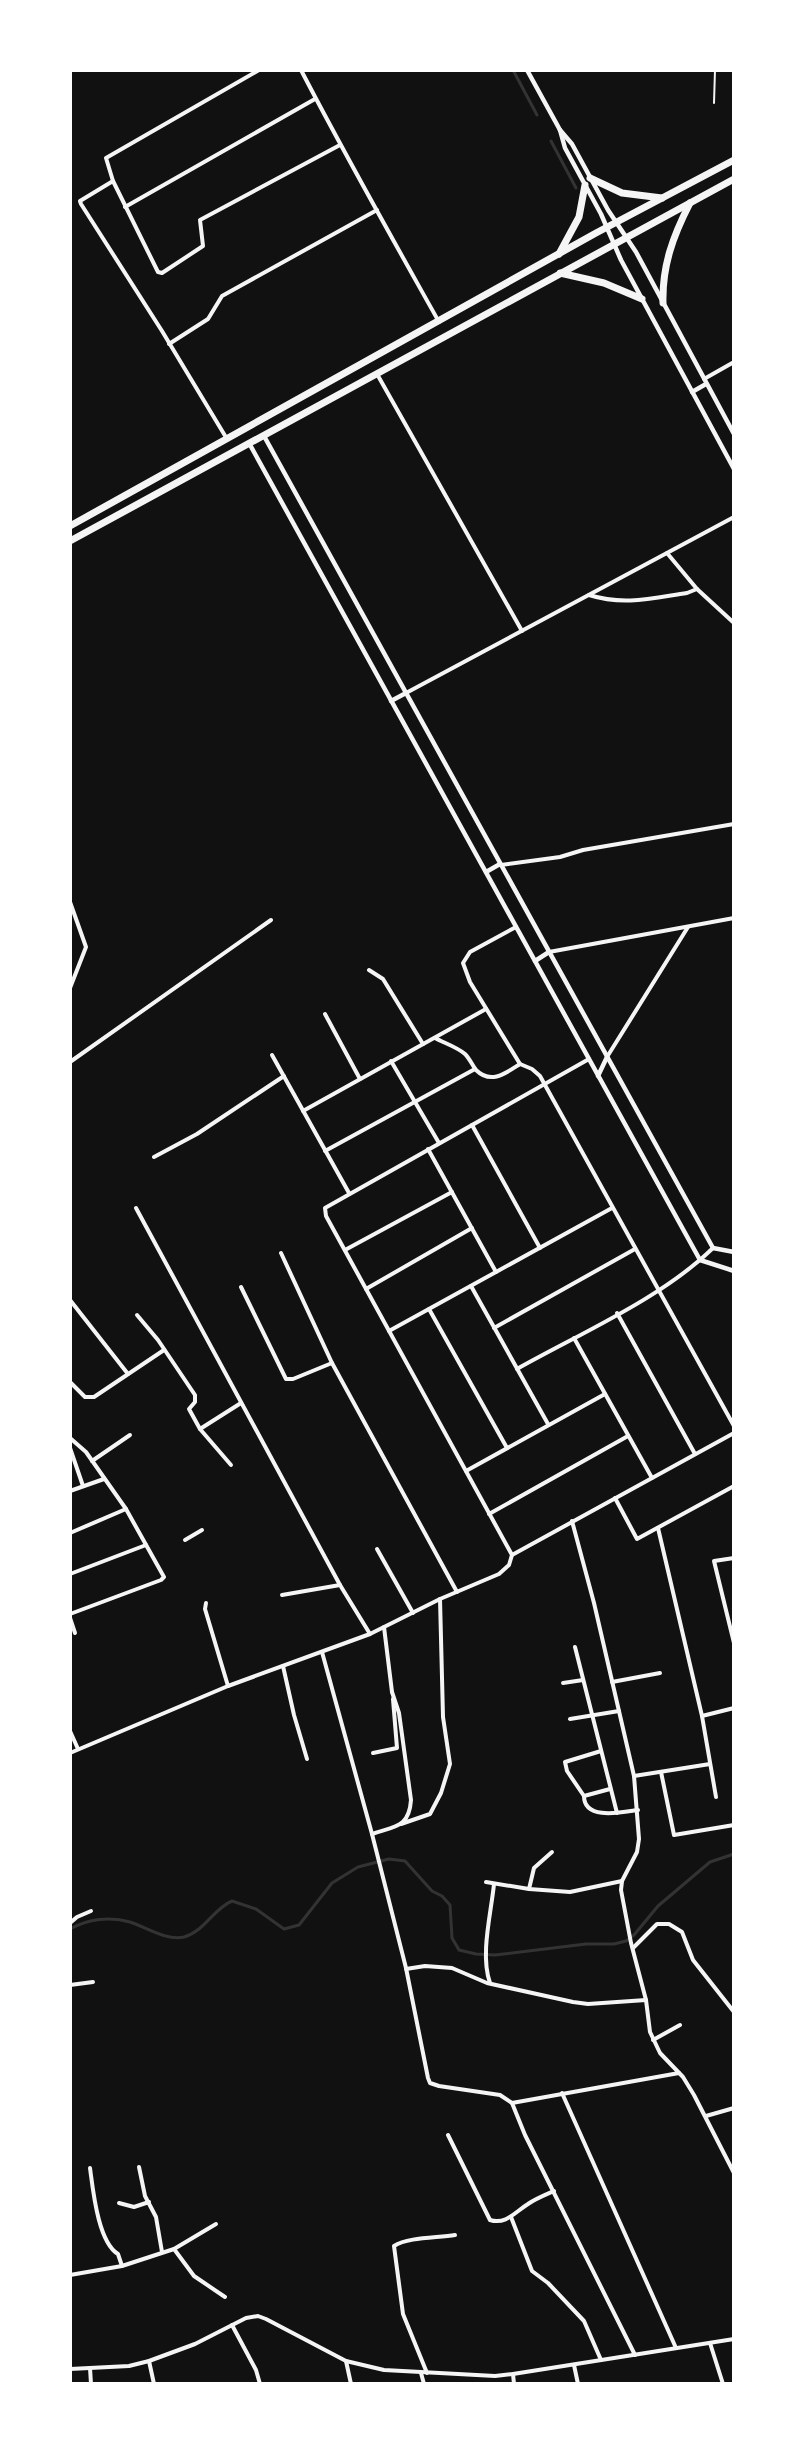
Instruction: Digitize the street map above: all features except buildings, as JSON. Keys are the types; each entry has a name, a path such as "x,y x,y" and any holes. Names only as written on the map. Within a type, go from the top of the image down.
{"highway":[{"path":"70,526 734,160"},
{"path":"590,178 622,193 664,198"},
{"path":"70,541 734,179"},
{"path":"557,256 579,217 585,185"},
{"path":"663,303 666,262 690,203"},
{"path":"560,273 604,283 642,299"},
{"path":"464,308 471,322"}],"street":[{"path":"259,70 106,157 113,181 158,272 162,273 203,246 200,220 340,145"},
{"path":"301,70 340,145 439,322"},
{"path":"527,70 560,130 565,147 642,299 734,469"},
{"path":"126,207 315,99"},
{"path":"560,130 567,136 626,237 734,434"},
{"path":"113,181 85,197 80,201 81,204 227,440"},
{"path":"169,344 208,320 222,296 377,210"},
{"path":"692,392 734,362"},
{"path":"377,374 522,631"},
{"path":"264,435 713,1248"},
{"path":"249,443 700,1260 734,1270"},
{"path":"392,701 734,517"},
{"path":"667,553 697,589 734,623"},
{"path":"589,595 609,601 623,602 697,589"},
{"path":"486,872 501,864 508,865 560,857 583,850 734,824"},
{"path":"70,902 86,947 70,988"},
{"path":"535,961 549,952 734,918"},
{"path":"70,1062 271,920"},
{"path":"516,927 470,952 465,957 465,970 520,1064 537,1073 734,1426"},
{"path":"598,1076 688,927"},
{"path":"70,974 78,970"},
{"path":"369,970 380,976 423,1044"},
{"path":"303,1111 486,1009"},
{"path":"325,1014 360,1079"},
{"path":"435,1038 465,1054 475,1069 484,1076 494,1078 520,1064"},
{"path":"272,1055 349,1193"},
{"path":"512,1555 325,1211 327,1205 589,1059"},
{"path":"392,1061 439,1143"},
{"path":"325,1151 475,1069"},
{"path":"154,1157 198,1133 284,1076"},
{"path":"472,1125 540,1248"},
{"path":"428,1149 496,1272"},
{"path":"345,1250 452,1192"},
{"path":"136,1208 340,1585 370,1634"},
{"path":"389,1331 612,1208"},
{"path":"366,1289 472,1228"},
{"path":"713,1248 734,1252"},
{"path":"517,1369 658,1291 713,1248"},
{"path":"494,1328 635,1249"},
{"path":"281,1253 332,1363 457,1592"},
{"path":"471,1286 548,1424"},
{"path":"241,1287 286,1379 293,1379 332,1363"},
{"path":"70,1300 128,1374"},
{"path":"429,1309 507,1448"},
{"path":"617,1313 695,1454"},
{"path":"137,1315 195,1395 195,1402 189,1409 200,1429 231,1465"},
{"path":"574,1338 652,1478"},
{"path":"70,1382 89,1398 96,1396 164,1350"},
{"path":"466,1471 605,1394"},
{"path":"200,1429 241,1403"},
{"path":"70,1753 228,1686 370,1634 440,1599 499,1574 509,1565 512,1555 734,1433"},
{"path":"92,1461 130,1435"},
{"path":"489,1514 628,1436"},
{"path":"70,1438 83,1448 126,1509 164,1579 70,1616 75,1633"},
{"path":"70,1448 83,1486"},
{"path":"70,1491 104,1479"},
{"path":"615,1498 637,1539 734,1486"},
{"path":"70,1533 126,1509"},
{"path":"572,1521 634,1776 638,1810 638,1848 621,1881 631,1942 646,2000 653,2040 660,2053 679,2073 706,2116 734,2173"},
{"path":"658,1528 702,1716 717,1797"},
{"path":"185,1540 202,1530"},
{"path":"70,1574 146,1545"},
{"path":"377,1549 413,1613"},
{"path":"734,1558 714,1561 734,1643"},
{"path":"282,1595 340,1585"},
{"path":"372,1834 429,1814 441,1793 450,1764 444,1725 440,1599"},
{"path":"206,1603 205,1609 228,1686"},
{"path":"373,1753 397,1748 384,1627"},
{"path":"575,1647 617,1813"},
{"path":"322,1652 382,1871 406,1968 430,2083 496,2093 512,2103 525,2135 635,2355"},
{"path":"283,1666 294,1715 308,1760"},
{"path":"612,1682 660,1673"},
{"path":"563,1683 583,1680"},
{"path":"392,1692 399,1713 411,1800 410,1813 407,1820 401,1824"},
{"path":"702,1716 734,1708"},
{"path":"570,1719 619,1711"},
{"path":"70,1731 78,1749"},
{"path":"601,1751 565,1762 567,1771 584,1796 584,1801 593,1811 617,1813 638,1810"},
{"path":"634,1776 710,1764"},
{"path":"661,1772 674,1834 734,1824"},
{"path":"584,1796 610,1789"},
{"path":"529,1889 534,1868 552,1852"},
{"path":"486,1882 529,1889 570,1892 621,1881"},
{"path":"490,1984 485,1970 494,1884"},
{"path":"70,1923 91,1911"},
{"path":"633,1948 654,1925 659,1923 669,1924 682,1932 693,1960 734,2012"},
{"path":"406,1968 446,1967 490,1984 573,2002 588,2004 646,2000"},
{"path":"70,1985 93,1982"},
{"path":"653,2040 680,2025"},
{"path":"512,2103 679,2073"},
{"path":"561,2093 676,2348"},
{"path":"706,2116 734,2108"},
{"path":"448,2135 487,2217 496,2222 511,2217 529,2203 554,2191"},
{"path":"139,2167 145,2196 156,2217 162,2252"},
{"path":"90,2168 99,2219 106,2240 118,2254 122,2266"},
{"path":"119,2204 134,2207 149,2202"},
{"path":"511,2217 532,2271 548,2283 584,2321 601,2360"},
{"path":"70,2275 122,2266 174,2249 216,2224"},
{"path":"424,2384 424,2373 404,2314 393,2250 396,2244 414,2239 424,2240 455,2235"},
{"path":"174,2249 194,2276 225,2297"},
{"path":"70,2369 129,2366 149,2361 195,2344 246,2318 258,2316 346,2361 384,2370 424,2373 495,2376 513,2374 734,2338"},
{"path":"232,2325 260,2384"},
{"path":"710,2343 723,2384"},
{"path":"149,2361 154,2384"},
{"path":"346,2361 351,2384"},
{"path":"574,2365 578,2384"},
{"path":"90,2368 91,2384"},
{"path":"513,2374 514,2384"}],"lane":[{"path":"714,103 715,70"}],"waterway":[{"path":"513,70 537,115"},
{"path":"551,141 576,188"},
{"path":"70,1929 92,1921 115,1919 130,1922 170,1937 184,1937 198,1930 219,1909 232,1901 256,1909 284,1929 299,1925 332,1883 358,1867 389,1859 405,1861 432,1891 442,1896 450,1905 452,1938 459,1950 495,1955 586,1944 614,1944 626,1941 634,1935 658,1906 710,1862 734,1854"}]}
